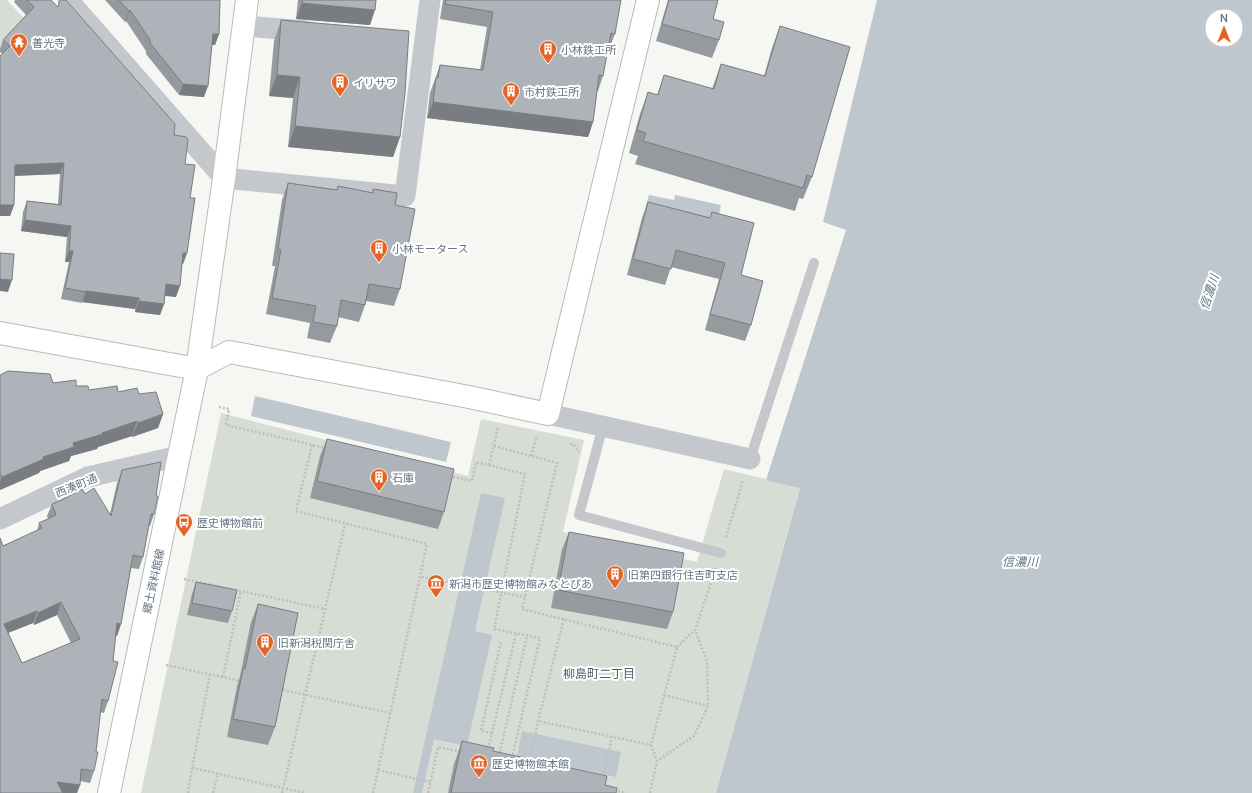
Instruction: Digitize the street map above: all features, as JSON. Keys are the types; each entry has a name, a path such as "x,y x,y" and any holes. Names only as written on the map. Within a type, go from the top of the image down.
{"street":[{"path":"68,0 224,178 405,196 417,42 430,0"},
{"name":"郷土資料館線","path":"109,793 197,369 247,0"},
{"path":"548,414 648,0"},
{"path":"244,26 323,33"},
{"path":"0,333 197,369 229,352 503,404 750,458"},
{"name":"西湊町通","path":"0,519 88,477 179,456"}],"lane":[{"path":"750,458 814,263"},
{"path":"603,426 579,515 721,553"}],"path":[{"path":"489,465 503,404"},
{"path":"219,407 229,409 226,425 328,448"},
{"path":"531,456 536,436 544,437"},
{"path":"566,443 573,444"},
{"path":"312,445 296,511 427,544 373,793"},
{"path":"494,446 557,463 522,609 677,647"},
{"path":"650,793 657,761 651,745 677,647 695,630 721,553 750,458"},
{"path":"441,474 472,481 476,462 525,474 494,629 540,638 512,760"},
{"path":"282,793 345,524"},
{"path":"422,577 525,597"},
{"path":"184,579 325,609"},
{"path":"223,677 241,591"},
{"path":"530,764 536,729 564,619"},
{"path":"657,761 694,736 708,706 707,661 695,630"},
{"path":"488,749 516,634"},
{"path":"498,759 527,636"},
{"path":"492,733 481,731 501,642"},
{"path":"166,665 245,682"},
{"path":"188,793 210,674"},
{"path":"275,688 390,713"},
{"path":"664,695 708,706"},
{"path":"538,721 651,745"},
{"path":"602,779 612,737"},
{"path":"428,793 438,748 466,753"},
{"path":"192,768 305,793"},
{"path":"378,770 430,782"},
{"path":"213,793 218,774"},
{"path":"613,790 626,793"}],"shaded area":[{"path":"0,0 7,0 30,25 0,50"},
{"name":"新潟市歴史博物館みなとぴあ","path":"221,413 468,476 481,419 584,440 563,532 697,562 724,469 800,487 716,793 141,793"}],"water":[{"name":"信濃川","path":"877,0 1252,0 1252,793 716,793 800,488 766,480 846,230 823,222"},
{"path":"649,195 674,200 675,195 721,205 717,225 645,209"},
{"path":"255,396 451,442 446,462 251,416"},
{"path":"481,493 505,498 475,631 492,635 467,746 434,739 422,793 413,793"},
{"path":"522,731 621,752 616,777 517,756"}],"building":[{"path":"27,0 51,0 58,7 60,0 66,0 175,124 174,135 186,137 188,140 185,164 195,165 190,198 195,198 187,253 183,253 180,286 166,284 164,304 139,301 139,298 65,288 73,251 69,251 71,226 25,220 27,201 61,205 64,163 15,165 14,205 0,205 0,56 10,46 3,40 34,7"},
{"path":"119,0 220,0 219,34 213,34 208,86 183,84 150,43 150,40 130,10 129,11"},
{"path":"302,0 376,0 375,10 302,3"},
{"path":"446,0 621,0 615,34 611,33 603,76 599,75 593,122 433,102 436,78 438,78 440,65 483,70 493,12 445,4"},
{"path":"669,0 718,0 713,19 724,22 719,40 662,24"},
{"path":"281,20 409,31 405,93 400,137 295,126 300,77 277,75"},
{"path":"780,26 850,47 812,177 807,175 803,188 643,141 646,133 637,130 648,92 658,95 664,75 714,89 721,64 765,76"},
{"path":"288,183 337,190 338,186 373,193 373,189 397,193 395,205 415,209 400,289 369,284 365,305 341,300 337,326 313,322 316,306 272,298 281,250 278,249"},
{"path":"648,202 710,218 712,212 754,223 741,275 763,281 751,325 710,314 725,263 676,250 671,269 633,259"},
{"path":"0,253 14,254 12,280 0,279"},
{"path":"8,371 50,374 53,383 76,380 76,386 88,386 89,390 117,386 118,392 137,388 139,394 156,392 163,414 138,423 137,421 102,433 103,434 73,443 74,447 43,457 44,459 2,477 0,473 0,375"},
{"path":"327,439 454,469 444,512 317,481"},
{"path":"161,462 156,496 158,496 154,514 151,514 143,557 133,555 121,624 117,623 113,661 118,662 108,701 102,699 96,752 98,752 94,771 81,769 80,785 57,782 63,793 0,793 0,538 3,546 42,528 39,523 56,515 52,504 82,489 85,494 94,488 111,516 122,470","holes":["61,602 80,639 22,663 4,624 37,611 38,613"]},
{"name":"旧第四銀行住吉町支店","path":"569,532 684,553 673,612 558,590"},
{"path":"196,582 237,590 232,611 192,603"},
{"name":"旧新潟税関庁舎","path":"258,604 298,613 275,727 233,719"},
{"path":"462,741 494,748 493,751 607,776 605,785 617,788 616,793 451,793"}],"place":[{"name":"善光寺","path":"19,57"},
{"name":"小林鉄工所","path":"548,64"},
{"name":"イリサワ","path":"340,97"},
{"name":"市村鉄工所","path":"511,106"},
{"name":"小林モータース","path":"379,263"},
{"name":"石庫","path":"379,492"},
{"name":"歴史博物館前","path":"184,537"},
{"name":"旧第四銀行住吉町支店","path":"615,589"},
{"name":"新潟市歴史博物館みなとぴあ","path":"436,598"},
{"name":"旧新潟税関庁舎","path":"265,657"},
{"name":"歴史博物館本館","path":"479,778"}],"district":[{"name":"柳島町二丁目","path":"599,673"}]}
